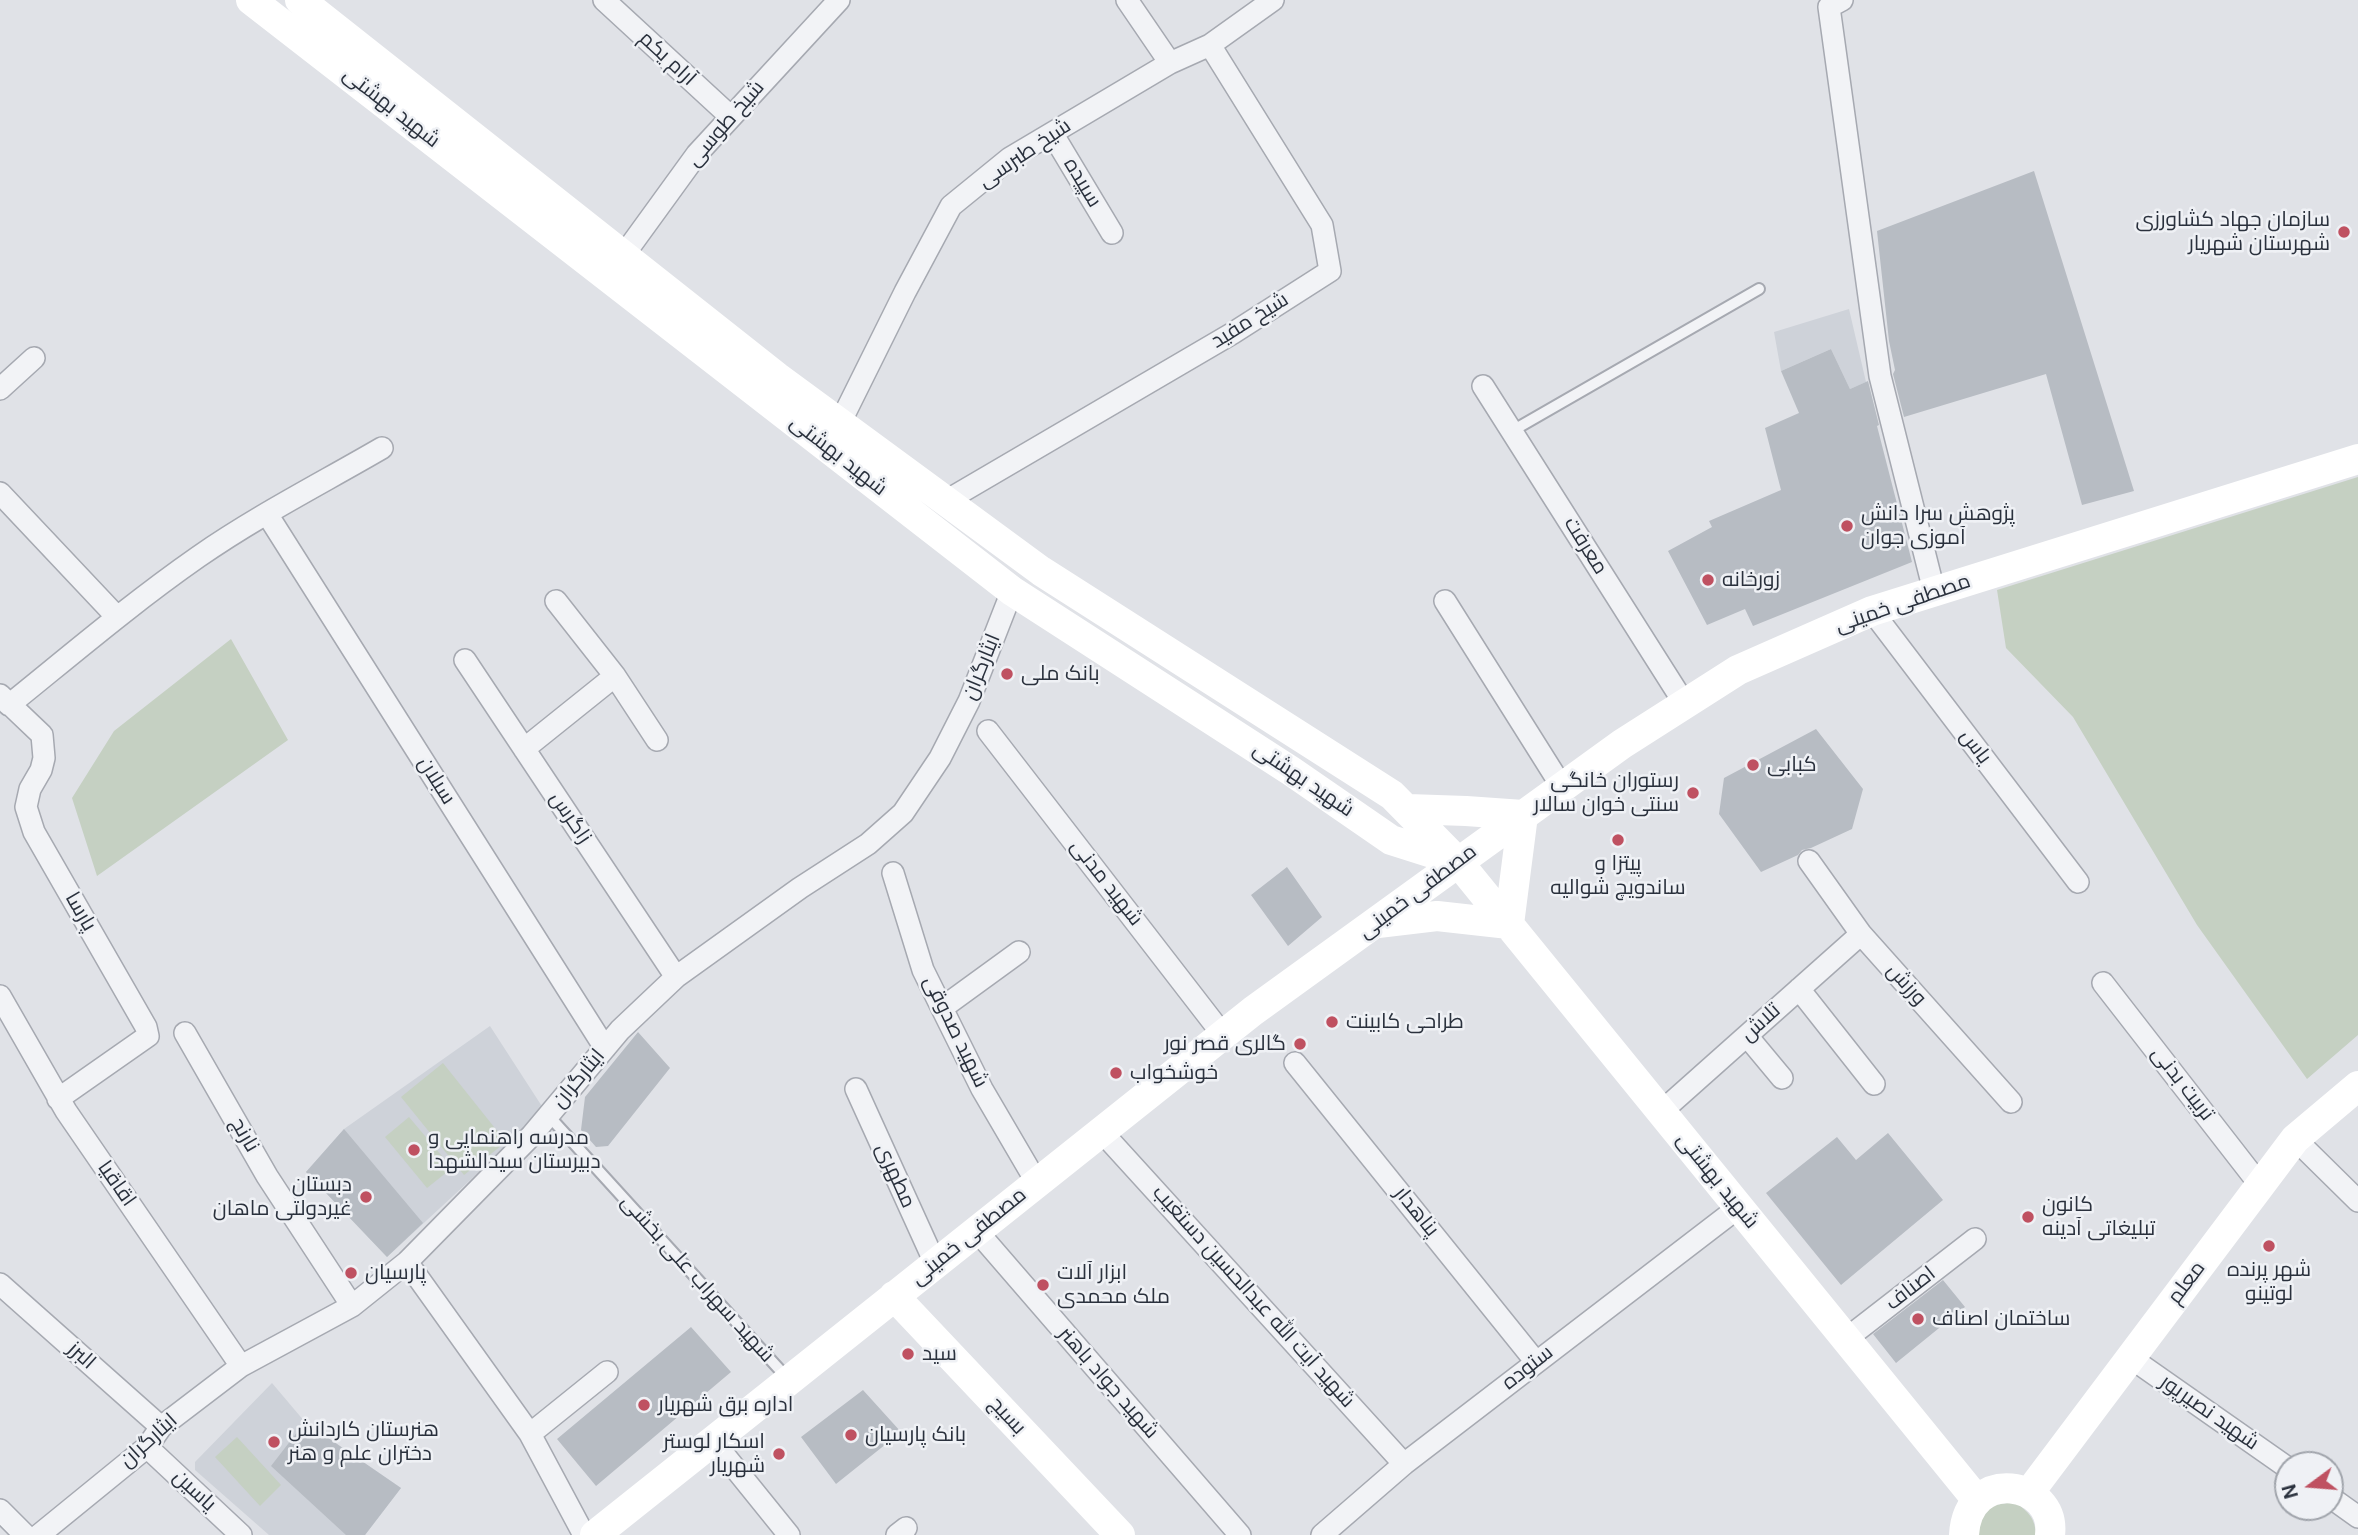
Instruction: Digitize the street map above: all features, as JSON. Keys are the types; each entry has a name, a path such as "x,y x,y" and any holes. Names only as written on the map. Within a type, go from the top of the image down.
{"main road":[{"name":"شهید بهشتی","path":"251,0 1012,591 1292,771 1391,840 1458,862"},
{"name":"شهید بهشتی","path":"300,0 623,256 840,423 1041,571 1392,795 1408,809 1458,862 1977,1500"},
{"name":"مصطفی خمینی","path":"595,1535 1223,1035 1622,744 1686,706 1738,670 1872,611 2358,459"},
{"path":"1376,924 1437,916 1509,924 1523,815 1408,809"},
{"name":"معلم","path":"2029,1493 2295,1139 2358,1086"},
{"name":"بسیج","path":"894,1296 1120,1535"},
{"path":"1964,1535 1969,1510 1977,1500 1988,1492 2002,1488 2029,1493 2040,1503 2048,1516 2050,1535"}],"street":[{"name":"آرام یکم","path":"604,0 731,117"},
{"name":"شیخ طوسی","path":"623,256 697,154 839,0"},
{"path":"1127,0 1170,62"},
{"name":"شیخ طبرسی","path":"840,423 951,206 1010,158 1170,62 1210,45 1273,0"},
{"path":"1842,0 1829,7 1880,376 1934,591"},
{"name":"شیخ مفید","path":"946,501 1233,333 1330,271 1322,225 1210,45"},
{"name":"سپیده","path":"1052,133 1112,233"},
{"path":"0,389 34,358"},
{"name":"معرفت","path":"1483,386 1686,706"},
{"path":"4,700 198,557 382,448"},
{"path":"0,493 117,617"},
{"name":"سبلان","path":"267,514 606,1048"},
{"name":"ایثارگران","path":"39,1535 147,1447 161,1427 241,1366 352,1306 407,1262 532,1135 620,1030 676,977 800,888 868,844 902,813 940,758 965,710 1012,591"},
{"path":"556,601 615,676 657,740"},
{"path":"1445,601 1562,788"},
{"name":"یاس","path":"1872,611 2078,882"},
{"name":"زاگرس","path":"465,660 676,977"},
{"path":"524,749 615,676"},
{"name":"پارسا","path":"4,700 42,735 44,758 41,770 30,789 26,807 34,832 146,1027 148,1036 58,1099"},
{"name":"شهید مدنی","path":"988,731 1223,1035"},
{"name":"ورزش","path":"1809,861 1861,934 2011,1102"},
{"name":"شهید صدوقی","path":"893,873 923,970 982,1089 1037,1183"},
{"name":"تلاش","path":"1661,1112 1861,934"},
{"path":"942,1008 1018,952"},
{"name":"تربیت بدنی","path":"2103,983 2260,1185"},
{"path":"1799,989 1874,1084"},
{"name":"اقاقیا","path":"0,996 58,1099 241,1366"},
{"name":"نارنج","path":"185,1032 267,1176 352,1306"},
{"path":"1747,1036 1782,1078"},
{"name":"پناهدار","path":"1295,1063 1536,1362"},
{"name":"مطهری","path":"856,1088 935,1264"},
{"name":"شهید آیت الله عبدالحسین دستغیب","path":"1101,1131 1404,1464"},
{"path":"2295,1139 2358,1201"},
{"name":"ستوده","path":"1322,1535 1404,1464 1739,1207"},
{"name":"شهید جواد باهنر","path":"976,1230 1240,1535"},
{"name":"اصناف","path":"1846,1339 1975,1238"},
{"path":"407,1262 530,1434 584,1535"},
{"name":"البرز","path":"0,1284 161,1427"},
{"name":"شهید نصیرپور","path":"2131,1358 2274,1458"},
{"path":"530,1434 607,1372"},
{"path":"713,1441 789,1535"},
{"name":"یاسین","path":"147,1447 241,1535"},
{"path":"0,1510 25,1535"}],"lane":[{"path":"1512,431 1759,289"},
{"name":"شهید سهراب علی بخشی","path":"548,1115 789,1380"}],"shaded area":[{"path":"1849,309 1866,382 1850,389 1831,349 1781,371 1774,332"},
{"name":"مدرسه راهنمایی و دبیرستان سیدالشهدا","path":"490,1026 545,1111 387,1257 306,1172 344,1129"},
{"name":"هنرستان کاردانش دختران علم و هنر","path":"272,1383 305,1422 401,1488 365,1535 269,1535 195,1470 195,1462"}],"green space":[{"path":"2358,477 2358,1035 2307,1079 2197,925 2073,717 2006,648 1997,590"},
{"path":"231,639 288,740 97,876 72,798 114,731"},
{"path":"443,1063 506,1142 464,1175 401,1097"},
{"path":"409,1117 452,1168 427,1188 385,1137"},
{"path":"237,1437 281,1485 260,1506 215,1457"},
{"path":"2015,1502 2030,1516 2036,1535 1975,1535 1987,1506"}],"building":[{"path":"2034,171 2134,491 2082,505 2046,374 1904,417 1893,374 1895,370 1889,341 1877,231"},
{"path":"1831,349 1850,389 1868,381 1912,562 1753,626 1745,609 1707,625 1668,551 1712,527 1709,521 1781,490 1765,428 1799,413 1781,371"},
{"path":"1816,729 1863,789 1852,829 1802,850 1798,855 1761,872 1719,814 1724,778"},
{"path":"1287,867 1322,917 1288,946 1251,895"},
{"path":"638,1032 670,1068 608,1146 596,1147 581,1130 585,1097"},
{"name":"دبستان غیردولتی ماهان","path":"344,1129 423,1223 387,1257 306,1172"},
{"path":"1888,1133 1943,1200 1841,1285 1766,1193 1837,1137 1856,1160"},
{"name":"ساختمان اصناف","path":"1943,1280 1965,1307 1896,1363 1873,1334"},
{"name":"اداره برق شهریار","path":"691,1327 731,1372 596,1486 557,1439"},
{"name":"بانک پارسیان","path":"863,1390 901,1432 836,1484 801,1437"},
{"path":"305,1422 401,1488 365,1535 346,1535 271,1466"}],"place":[{"name":"سازمان جهاد کشاورزی شهرستان شهریار","path":"2344,232"},
{"name":"پژوهش سرا دانش آموزی جوان","path":"1847,526"},
{"name":"زورخانه","path":"1708,580"},
{"name":"بانک ملی","path":"1007,674"},
{"name":"کبابی","path":"1753,765"},
{"name":"رستوران خانگی سنتی خوان سالار","path":"1693,793"},
{"name":"پیتزا و ساندویچ شوالیه","path":"1618,840"},
{"name":"طراحی کابینت","path":"1332,1022"},
{"name":"گالری قصر نور","path":"1300,1044"},
{"name":"خوشخواب","path":"1116,1073"},
{"name":"مدرسه راهنمایی و دبیرستان سیدالشهدا","path":"414,1150"},
{"name":"دبستان غیردولتی ماهان","path":"366,1197"},
{"name":"کانون تبلیغاتی آدینه","path":"2028,1217"},
{"name":"شهر پرنده لوتینو","path":"2269,1246"},
{"name":"پارسیان","path":"351,1273"},
{"name":"ابزار آلات ملک محمدی","path":"1043,1285"},
{"name":"ساختمان اصناف","path":"1918,1319"},
{"name":"سید","path":"908,1354"},
{"name":"اداره برق شهریار","path":"644,1405"},
{"name":"بانک پارسیان","path":"851,1435"},
{"name":"هنرستان کاردانش دختران علم و هنر","path":"274,1442"},
{"name":"اسکار لوستر شهریار","path":"779,1454"}]}
